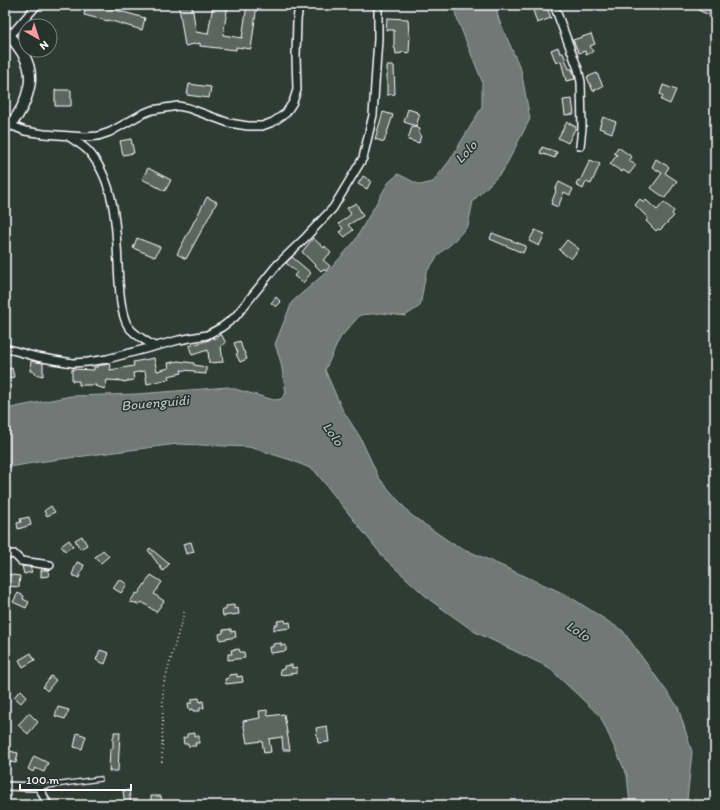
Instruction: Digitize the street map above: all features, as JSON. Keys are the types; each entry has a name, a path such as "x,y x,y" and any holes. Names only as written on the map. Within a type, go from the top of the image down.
{"main road":[{"path":"7,33 25,57 30,72 30,80 25,102 21,111 8,127"}],"street":[{"path":"7,33 38,5"},
{"path":"8,127 44,134 85,137 98,136 110,132 152,110 178,106 188,108 229,123 248,126 262,126 273,122 286,113 293,102 297,90 296,56 299,5"},
{"path":"5,348 37,357 73,363 88,362 207,335 222,327 235,316 278,265 333,208 363,158 373,116 378,39 378,5"},
{"path":"554,5 578,69 581,82 582,128 580,146"},
{"path":"69,136 91,154 99,166 106,182 112,202 115,220 120,295 124,317 132,331 154,346"},
{"path":"5,555 14,554 21,562 50,565"},
{"path":"5,786 38,787 48,805"}],"lane":[{"path":"38,787 100,779"}],"path":[{"path":"162,762 163,687 185,609"}],"water":[{"path":"454,5 495,5 499,20 521,70 530,119 503,171 473,201 468,226 439,254 426,273 420,306 405,316 382,313 360,315 340,338 325,370 342,409 360,437 379,478 411,515 453,544 567,595 623,631 678,707 692,752 687,800 688,805 630,805 627,775 600,716 548,667 475,632 430,600 384,558 314,470 291,460 249,447 177,444 38,462 5,468 5,409 71,396 137,394 228,387 274,400 281,399 286,393 281,363 275,344 292,302 332,267 354,242 388,183 398,174 420,185 433,182 450,160 482,107 482,81 456,16"}],"building":[{"path":"74,5 110,5 109,8 145,18 142,30 84,15 85,10 74,7"},
{"path":"192,5 196,32 208,34 213,5 228,5 223,35 242,38 247,5 257,5 251,49 236,47 236,50 200,46 200,43 185,46 179,7"},
{"path":"546,5 551,18 537,23 532,7"},
{"path":"701,5 715,5 715,9 711,16 698,10"},
{"path":"387,18 408,19 410,35 409,53 402,52 396,54 394,48 394,30 386,30"},
{"path":"591,34 595,44 590,46 593,52 586,55 585,51 579,53 573,40"},
{"path":"558,47 560,53 563,53 569,69 572,69 575,79 566,81 561,61 556,63 551,50"},
{"path":"387,66 394,66 395,94 387,95"},
{"path":"597,73 603,86 593,91 587,77"},
{"path":"189,84 211,87 209,98 187,95"},
{"path":"663,85 676,90 670,104 661,100 663,96 660,94"},
{"path":"55,90 71,90 71,106 55,106"},
{"path":"572,99 574,114 565,115 563,100"},
{"path":"408,109 420,114 416,126 404,122"},
{"path":"383,112 393,115 384,142 375,139"},
{"path":"603,117 616,122 612,133 599,128"},
{"path":"567,122 576,127 568,143 558,138"},
{"path":"412,126 420,129 419,134 421,135 419,143 408,140"},
{"path":"131,139 134,153 123,155 120,141"},
{"path":"542,147 557,152 555,158 540,153"},
{"path":"618,147 632,157 629,161 636,165 629,174 623,170 622,172 610,164 617,155 614,153"},
{"path":"656,159 669,167 665,173 677,181 665,198 651,188 662,173 652,167"},
{"path":"590,160 600,164 591,184 586,182 583,189 576,185 578,180 580,181"},
{"path":"148,168 171,180 165,191 142,179"},
{"path":"363,176 371,181 367,189 358,184"},
{"path":"559,182 573,189 570,195 564,192 558,207 551,204"},
{"path":"207,197 217,202 186,259 177,254"},
{"path":"640,199 644,203 646,200 657,210 664,202 674,211 672,214 674,216 660,230 658,229 656,231 646,221 648,218 635,205"},
{"path":"356,203 363,216 348,225 353,230 345,237 340,232 343,228 339,224 351,214 347,208"},
{"path":"535,230 545,234 539,246 529,241"},
{"path":"492,233 526,246 523,253 490,239"},
{"path":"137,238 160,247 155,257 133,248"},
{"path":"313,238 324,248 325,246 331,253 323,260 330,266 326,271 323,269 321,271 302,252"},
{"path":"567,240 579,249 571,259 559,250"},
{"path":"292,257 311,273 303,283 294,276 297,272 286,263"},
{"path":"276,297 281,302 276,307 271,303"},
{"path":"221,334 226,343 221,346 223,362 209,363 208,350 192,355 189,346 209,340 213,337 214,339"},
{"path":"240,341 247,359 240,362 236,354 238,353 234,343"},
{"path":"154,358 157,371 169,368 168,363 178,361 194,363 194,365 206,367 206,374 195,373 195,371 181,370 182,373 168,376 169,379 147,384 145,371 133,373 134,380 123,382 107,380 105,389 95,386 96,385 79,385 79,381 72,381 72,369 94,370 94,367 107,364 111,365 110,370 134,366 133,362"},
{"path":"31,361 43,363 43,376 30,371"},
{"path":"12,368 14,377 6,379 5,370"},
{"path":"51,506 55,512 47,516 44,511"},
{"path":"29,517 31,525 18,529 17,523 21,522 20,519"},
{"path":"82,536 87,545 80,549 75,540"},
{"path":"69,540 73,546 65,551 61,546"},
{"path":"191,542 194,552 186,554 183,544"},
{"path":"150,548 169,564 163,571 148,550"},
{"path":"103,550 109,556 101,563 95,557"},
{"path":"77,562 84,565 79,578 72,575"},
{"path":"22,566 30,567 32,572 24,574"},
{"path":"41,570 48,570 49,576 41,577"},
{"path":"5,574 20,576 19,587 5,586"},
{"path":"151,575 162,582 154,594 164,601 156,612 142,602 139,605 130,602 136,593 138,594"},
{"path":"119,579 127,584 121,593 113,588"},
{"path":"18,593 24,596 23,599 29,602 26,608 13,602"},
{"path":"234,605 234,609 238,608 239,614 223,616 222,610 226,610 226,606"},
{"path":"285,620 286,623 290,622 291,628 274,630 274,625 278,624 277,621"},
{"path":"231,629 231,632 235,631 236,637 220,640 219,634 223,633 223,630"},
{"path":"281,643 281,646 286,645 286,651 270,653 269,647 273,647 273,644"},
{"path":"239,649 240,652 244,652 245,658 228,660 228,654 232,654 231,650"},
{"path":"100,650 109,653 105,664 96,660"},
{"path":"31,653 35,660 23,667 19,660"},
{"path":"292,665 292,668 297,667 297,673 281,675 280,670 284,669 284,666"},
{"path":"237,674 237,677 242,676 243,682 226,684 225,679 229,678 229,675"},
{"path":"51,676 56,680 47,691 43,687"},
{"path":"21,690 27,696 21,703 14,697"},
{"path":"199,698 200,702 203,701 204,708 200,708 200,711 193,711 193,709 189,710 188,703 192,703 192,699"},
{"path":"58,707 69,710 65,719 55,716"},
{"path":"267,710 268,716 284,714 290,750 283,750 282,737 269,739 271,752 264,753 262,741 247,743 243,721 260,718 259,711"},
{"path":"29,713 38,722 28,734 18,725"},
{"path":"327,726 329,742 318,743 316,728"},
{"path":"114,732 120,732 118,771 109,771 110,749 113,749"},
{"path":"77,733 86,736 82,749 74,747"},
{"path":"195,733 195,736 199,736 199,743 195,743 196,746 188,746 188,744 184,744 183,738 187,737 187,734"},
{"path":"5,750 18,753 16,763 5,761"},
{"path":"34,756 48,763 44,772 35,768 33,772 28,769"},
{"path":"129,790 131,805 125,805 123,791"},
{"path":"151,796 161,796 162,805 151,805"}],"water label":[{"name":"Lolo","path":"466,152"},
{"name":"Bouenguidi","path":"155,403"},
{"name":"Lolo","path":"333,434"},
{"name":"Lolo","path":"578,631"}]}
